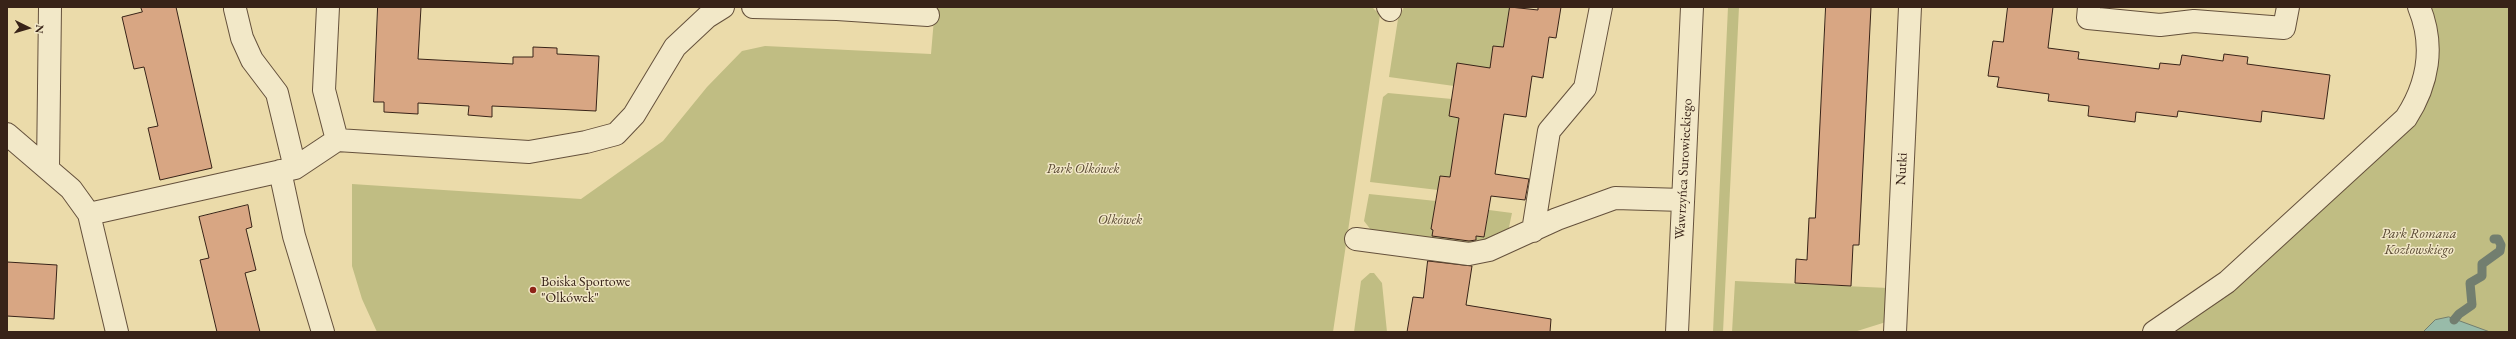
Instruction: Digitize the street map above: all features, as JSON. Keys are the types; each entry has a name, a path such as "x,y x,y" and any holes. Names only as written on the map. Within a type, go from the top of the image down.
{"street":[{"path":"48,168 50,7"},
{"path":"328,7 324,90 337,140"},
{"path":"89,214 288,170 337,140 529,152 586,142 616,134 634,115 675,47 707,17 723,7"},
{"path":"753,7 850,10 928,15"},
{"path":"1533,231 1549,130 1585,88 1601,7"},
{"name":"Wawrzyńca Surowieckiego","path":"1677,332 1692,7"},
{"name":"Nutki","path":"1895,332 1910,7"},
{"path":"2089,7 2088,18 2160,25 2194,21 2284,28 2288,7"},
{"path":"2154,332 2227,282 2406,118 2418,100 2428,65 2429,48 2424,18 2420,7"},
{"path":"235,9 242,38 252,60 277,93 288,170 294,236 323,331"},
{"path":"7,134 72,189 89,214 117,332"},
{"path":"1356,239 1469,254 1489,250 1615,198 1683,200"}],"green space":[{"name":"Park Olkówek","path":"935,7 1372,7 1380,15 1333,332 377,332 362,299 352,266 352,184 581,199 663,141 707,87 742,51 765,46 931,54"},
{"path":"1404,7 1510,7 1503,47 1493,46 1490,68 1454,86 1389,77 1398,19"},
{"path":"1728,7 1739,7 1723,332 1713,332"},
{"name":"Park Romana Kozłowskiego","path":"2430,7 2509,7 2509,332 2167,332 2316,215 2374,162 2413,122 2436,77 2439,59 2433,13"},
{"path":"1388,93 1452,99 1449,116 1459,118 1450,177 1440,176 1438,190 1370,182 1383,97"},
{"path":"1369,194 1436,201 1431,229 1484,237 1489,210 1512,213 1508,232 1472,244 1371,230 1364,221"},
{"path":"1370,273 1374,273 1382,283 1387,332 1354,332 1361,281"},
{"path":"1735,281 1888,288 1886,322 1854,332 1732,332"}],"shaded area":[{"path":"2449,317 2490,332 2423,332 2435,320"}],"building":[{"path":"141,7 176,7 212,168 160,180 148,128 158,126 144,67 134,69 122,17 142,12"},
{"path":"378,7 421,7 418,59 513,64 513,57 533,57 533,47 557,48 557,54 599,56 596,111 492,106 492,117 468,115 469,106 418,103 418,114 384,112 384,102 374,102"},
{"path":"1510,7 1538,10 1538,7 1561,7 1556,38 1549,37 1543,78 1532,76 1526,117 1504,114 1495,174 1529,179 1525,200 1491,196 1484,237 1476,236 1476,240 1469,241 1432,236 1433,230 1431,229 1440,176 1450,177 1459,118 1449,116 1457,63 1490,68 1493,46 1503,47"},
{"path":"1826,7 1871,7 1859,245 1853,245 1851,286 1795,283 1796,259 1807,260 1809,218 1815,218"},
{"path":"2008,7 2053,7 2048,48 2079,52 2078,59 2159,69 2160,63 2180,65 2182,55 2223,61 2224,54 2248,57 2247,64 2330,75 2324,119 2262,111 2261,122 2178,111 2177,117 2136,112 2135,122 2088,116 2089,106 2048,101 2049,94 1997,87 1999,77 1988,76 1993,41 2003,42"},
{"path":"248,205 252,227 246,229 256,270 245,273 260,332 217,332 200,260 209,258 199,217"},
{"path":"1428,261 1472,266 1466,305 1551,319 1550,332 1407,332 1413,297 1423,298"},
{"path":"7,262 57,265 54,319 7,316"}],"waterway":[{"path":"2454,320 2459,314 2472,305 2470,283 2482,276 2482,264 2500,251 2501,245 2498,239 2494,239"}],"place":[{"name":"Boiska Sportowe \"Olkówek\"","path":"533,290"}],"park label":[{"name":"Olkówek","path":"1120,220"}]}
